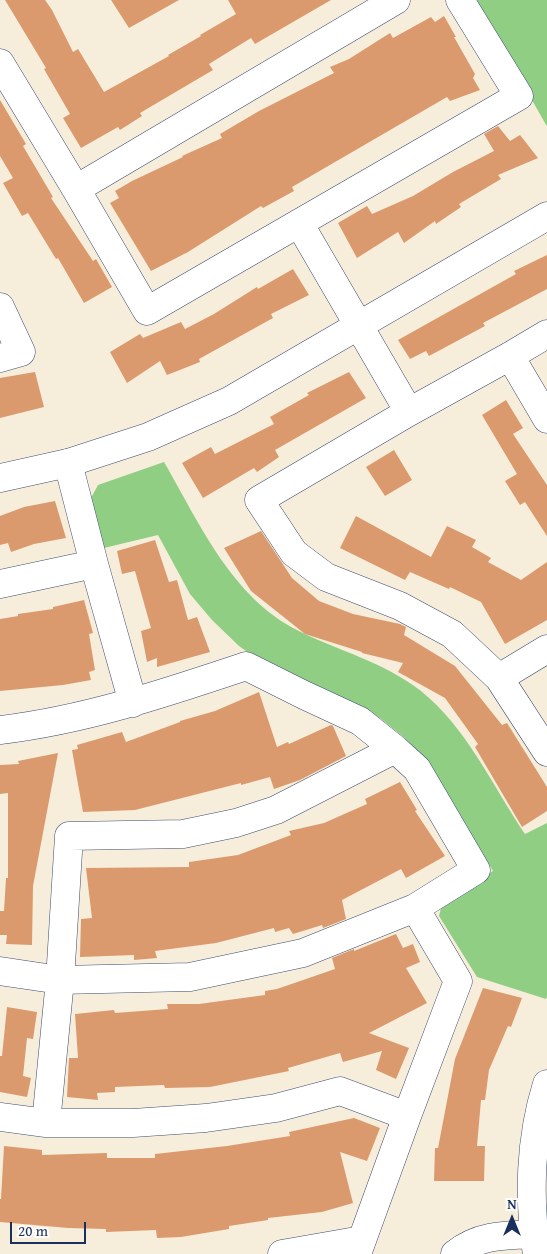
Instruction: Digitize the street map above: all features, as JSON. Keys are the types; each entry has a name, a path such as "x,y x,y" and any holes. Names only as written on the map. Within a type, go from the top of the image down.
{"street":[{"path":"76,189 396,0"},
{"path":"0,63 147,311 519,96 460,0"},
{"path":"0,478 68,463 148,437 229,402 547,216"},
{"path":"299,223 409,412"},
{"path":"0,307 22,352 0,358"},
{"path":"547,334 259,500 294,554 326,578 400,606 452,634 499,678 547,752"},
{"path":"510,356 547,419"},
{"path":"68,463 133,703"},
{"path":"0,584 94,564"},
{"path":"499,678 547,649"},
{"path":"0,730 43,723 133,703 246,666 360,721 395,749 417,769 476,870 415,908 303,953 190,977 60,980 0,971"},
{"path":"46,1123 60,980 69,836 184,834 236,823 276,810 395,749"},
{"path":"282,1254 360,1247 406,1116 458,981 415,908"},
{"path":"455,1254 461,1249 492,1236 536,1244 532,1199 535,1140 539,1114 547,1084"},
{"path":"0,1117 46,1123 133,1124 206,1118 276,1108 340,1091 406,1116"}],"green space":[{"path":"475,0 547,0 547,126 545,123"},
{"path":"164,462 220,557 236,579 255,599 275,617 299,631 392,672 421,691 452,722 478,758 525,834 547,823 546,999 477,977 439,916 443,900 493,871 427,762 405,738 380,718 351,702 263,663 239,646 212,620 190,594 158,535 104,548 91,498 98,485"}],"building":[{"path":"5,0 45,0 73,52 78,49 104,92 169,56 236,14 228,0 331,0 255,44 251,38 209,64 213,70 140,113 142,116 120,130 118,127 81,148 63,118 70,114 44,69 46,68"},
{"path":"111,0 179,0 129,28"},
{"path":"444,16 475,74 473,78 480,90 450,101 447,97 292,187 294,191 263,208 261,206 188,252 151,271 110,203 119,198 115,191 182,156 222,138 220,134 259,111 334,73 330,67 349,59 390,33 393,38 431,17 435,22"},
{"path":"0,100 26,144 23,146 53,197 51,198 93,261 96,259 112,287 84,303 58,258 56,259 28,213 22,216 3,183 13,178 0,156"},
{"path":"498,126 510,141 520,135 538,158 498,175 501,179 459,204 461,207 436,224 435,221 404,243 398,232 357,258 338,223 367,206 372,214 413,196 453,172 494,151 484,134"},
{"path":"547,255 547,289 483,323 485,326 429,356 426,351 410,359 398,340 516,274 514,271"},
{"path":"293,269 309,295 271,314 273,318 199,359 200,362 167,375 160,361 127,383 110,352 140,334 143,338 181,322 185,329 214,314 257,287 258,289"},
{"path":"35,372 44,407 0,418 0,378"},
{"path":"349,372 366,398 275,450 279,457 257,472 254,468 203,498 182,463 211,447 215,454 274,424 270,417 309,395 307,393"},
{"path":"506,400 523,428 513,434 547,485 547,536 525,502 520,505 505,481 517,474 482,415"},
{"path":"394,450 412,480 385,496 366,467"},
{"path":"55,501 66,538 34,544 11,552 8,543 0,545 0,516 24,507"},
{"path":"356,516 431,557 447,526 476,540 472,547 491,558 488,562 521,580 547,562 547,620 505,644 481,602 450,587 449,589 410,572 405,580 340,548"},
{"path":"261,531 292,578 319,601 353,614 400,624 406,627 404,635 455,666 502,725 507,723 547,787 547,811 522,827 475,747 478,744 445,698 398,672 403,663 362,653 305,634 251,591 224,548"},
{"path":"155,540 169,582 177,580 188,620 197,617 210,652 157,667 157,658 147,662 141,631 151,628 135,571 122,574 117,551"},
{"path":"84,600 93,633 89,634 95,670 89,672 91,680 63,685 0,691 0,619 18,616 18,614 53,609 53,607"},
{"path":"259,692 277,747 288,742 289,744 331,725 346,756 300,780 274,789 270,777 135,810 83,812 72,750 78,749 77,745 122,732 126,742 180,721 215,711"},
{"path":"58,753 33,886 32,945 6,944 7,935 0,935 0,911 4,911 6,878 8,878 8,793 0,794 0,765 19,764 18,761"},
{"path":"400,782 417,810 415,811 445,856 406,878 401,869 342,900 346,919 323,928 322,925 293,934 289,928 275,932 274,928 216,943 155,951 157,958 134,960 134,955 80,957 81,919 92,918 86,868 189,867 189,862 238,855 291,835 289,831 324,823 367,804 365,799"},
{"path":"396,934 403,948 413,944 420,962 406,968 427,1003 369,1033 409,1048 396,1079 376,1070 382,1051 343,1062 340,1053 288,1068 289,1071 210,1087 165,1088 164,1085 115,1087 115,1092 97,1093 98,1100 67,1097 69,1058 78,1058 75,1014 114,1010 115,1013 168,1009 167,1004 199,1004 265,995 265,991 277,989 335,969 332,958"},
{"path":"483,988 522,998 511,1027 508,1026 489,1070 485,1100 481,1100 477,1146 485,1146 484,1181 434,1181 435,1148 438,1148 455,1059"},
{"path":"7,1007 37,1012 33,1039 27,1038 23,1076 31,1078 27,1097 0,1092 0,1056 2,1056"},
{"path":"354,1118 380,1128 367,1161 340,1152 353,1203 322,1212 268,1218 268,1220 229,1226 229,1229 181,1237 157,1238 156,1230 106,1232 106,1229 68,1228 0,1222 4,1146 42,1150 42,1155 107,1153 107,1158 155,1158 155,1154 227,1146 290,1136 289,1132"}]}
